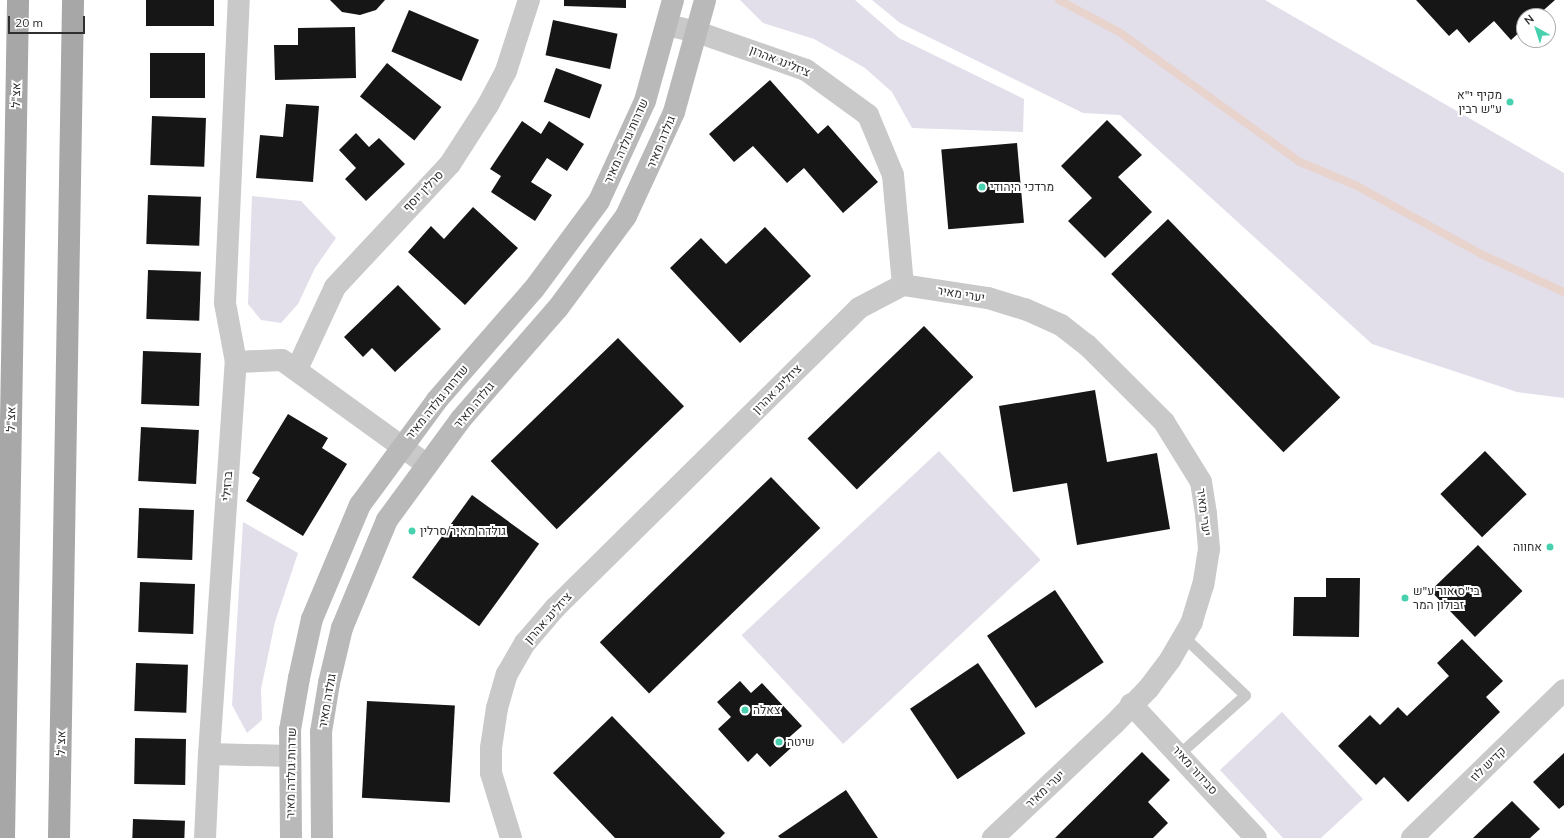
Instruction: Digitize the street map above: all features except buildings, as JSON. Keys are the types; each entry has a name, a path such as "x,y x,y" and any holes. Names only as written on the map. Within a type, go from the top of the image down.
{"main road":[{"name":"אצ\"ל","path":"4,838 18,0"},
{"name":"אצ\"ל","path":"59,838 73,0"}],"street":[{"path":"239,0 225,303 236,362 282,360 297,369 427,465"},
{"name":"סרלין יוסף","path":"297,369 335,287 450,164 488,105 506,71 529,0"},
{"name":"שדרות גולדה מאיר","path":"291,838 290,730 312,619 360,505 437,400 534,289 599,201 645,101 674,0"},
{"name":"גולדה מאיר","path":"322,838 321,732 342,628 387,520 461,419 558,308 626,216 674,112 697,32 704,0"},
{"name":"ציזלינג אהרון","path":"511,838 491,773 491,748 497,708 507,674 525,643 555,608 859,308 903,285 893,175 868,115 806,70 697,32 667,25"},
{"name":"יערי מאיר","path":"903,285 988,298 1025,309 1061,326 1087,345 1164,422 1201,482 1209,549 1203,586 1183,636 1149,688 993,838"},
{"name":"ברזילי","path":"205,838 209,754 236,362"},
{"name":"קדיש לוז","path":"1412,838 1564,690"},
{"name":"סבידור מאיר","path":"1132,704 1180,753 1256,838"},
{"path":"209,754 290,756"}],"lane":[{"path":"1180,753 1245,695 1183,636"}],"shaded area":[{"path":"740,0 855,0 899,38 1024,99 1023,132 912,128 892,92 865,68 814,39 763,23"},
{"path":"872,0 1265,0 1564,173 1564,398 1517,392 1372,344 1120,115 1083,113 900,23"},
{"path":"252,196 301,201 336,238 315,268 298,304 281,323 261,320 248,304"},
{"path":"939,451 1041,560 843,744 742,635"},
{"path":"243,522 298,553 275,622 261,689 262,720 247,733 232,705"},
{"path":"1282,712 1363,799 1321,838 1283,838 1220,770"}],"waterway":[{"path":"1059,0 1119,32 1300,162 1357,186 1483,255 1564,292"}],"place":[{"name":"מקיף י\"א ע\"ש רבין","path":"1510,102"},
{"name":"מרדכי היהודי","path":"982,187"},
{"name":"גולדה מאיר/סרלין","path":"412,531"},
{"name":"אחווה","path":"1550,547"},
{"name":"בי\"ס אור ע\"ש זבולון המר","path":"1405,598"},
{"name":"צאלה","path":"745,710"},
{"name":"שיטה","path":"779,742"}]}
